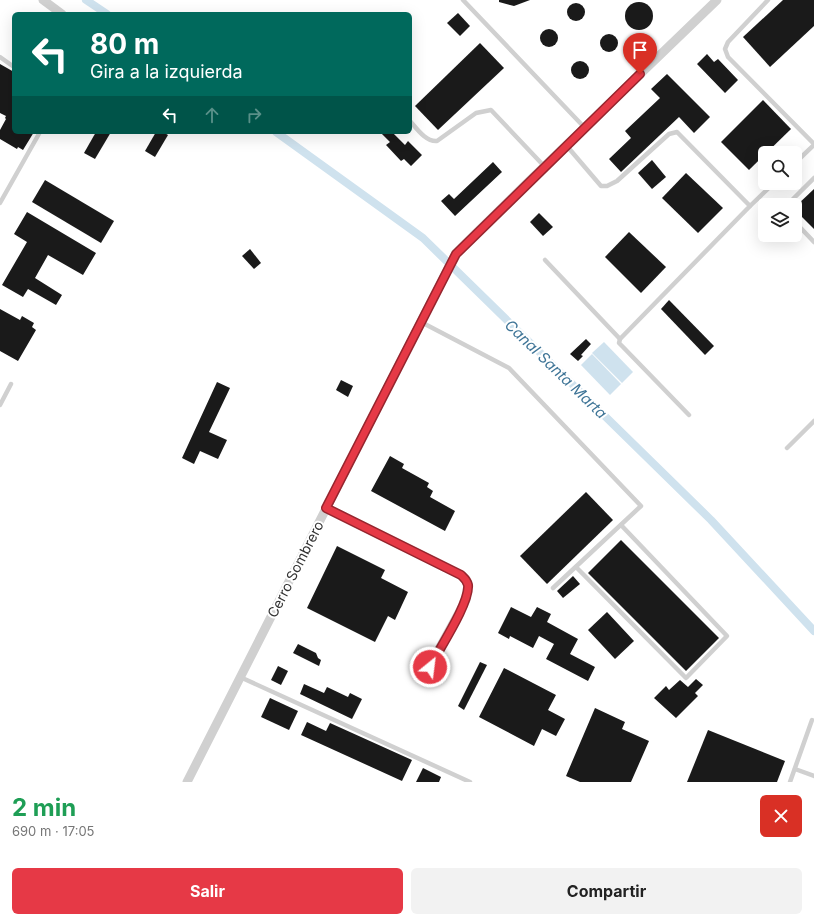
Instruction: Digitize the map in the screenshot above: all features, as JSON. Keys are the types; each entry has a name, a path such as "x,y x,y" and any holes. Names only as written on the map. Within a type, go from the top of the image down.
{"street":[{"path":"43,0 59,12"},
{"name":"Cerro Sombrero","path":"187,782 420,321 446,270 456,254 584,127 717,0"},
{"path":"326,508 461,575 466,579 468,584 466,600 422,680"}],"lane":[{"path":"463,0 584,127"},
{"path":"768,0 728,42 725,49 728,57 814,144 802,156"},
{"path":"0,57 12,66"},
{"path":"412,123 433,142 437,141 476,113 491,110 544,166"},
{"path":"566,145 601,186 607,186 617,181 669,134 677,132 750,206"},
{"path":"0,203 39,134"},
{"path":"794,198 814,178"},
{"path":"620,339 767,190"},
{"path":"802,229 814,242"},
{"path":"545,260 620,339 620,343 689,415"},
{"path":"420,321 510,368 641,506 553,588"},
{"path":"0,405 11,384"},
{"path":"787,448 814,421"},
{"path":"576,567 686,678 727,636 621,525"},
{"path":"240,678 470,782"},
{"path":"790,782 812,720"},
{"path":"795,769 814,776"}],"water":[{"path":"604,342 633,372 622,383 592,353"},
{"path":"592,354 621,384 610,395 581,365"}],"building":[{"path":"499,0 530,0 514,6 499,2"},
{"path":"783,0 814,0 814,26 770,67 743,37"},
{"path":"639,2 649,6 653,16 649,26 639,30 629,26 625,16 629,6"},
{"path":"576,3 582,6 585,12 582,18 576,21 570,18 567,12 570,6"},
{"path":"458,13 470,26 460,36 447,23"},
{"path":"549,29 555,32 558,38 555,44 549,47 543,44 540,38 543,32"},
{"path":"609,34 615,37 618,43 615,49 609,52 603,49 600,43 603,37"},
{"path":"480,43 504,68 438,130 415,106"},
{"path":"707,54 714,62 718,59 738,80 725,93 697,64"},
{"path":"580,61 586,64 589,70 586,76 580,79 574,76 571,70 574,64"},
{"path":"0,64 12,71 12,134 33,134 23,150 18,147 17,149 0,139 0,130 6,116 0,113"},
{"path":"667,74 710,117 694,133 679,117 621,172 609,159 631,138 625,131 660,98 651,89"},
{"path":"763,100 791,129 774,146 758,146 758,161 749,170 721,142"},
{"path":"95,134 110,134 95,159 84,153"},
{"path":"155,134 168,135 155,157 145,151"},
{"path":"382,134 394,134 405,145 408,141 422,155 411,166 404,159 401,161 386,145 390,142"},
{"path":"652,160 666,177 652,189 638,173"},
{"path":"493,162 502,172 455,216 441,201 449,194 454,199"},
{"path":"686,173 723,208 698,233 662,198"},
{"path":"45,180 114,221 101,243 32,202"},
{"path":"814,189 814,229 802,217 802,200"},
{"path":"27,212 96,253 83,275 48,255 35,278 62,295 56,305 28,289 23,297 2,285 27,242 14,234"},
{"path":"539,213 553,227 543,236 530,222"},
{"path":"629,232 666,267 641,293 605,257"},
{"path":"250,249 261,263 254,269 242,256"},
{"path":"669,300 714,346 705,355 661,309"},
{"path":"0,309 20,320 22,316 34,323 32,327 36,330 18,361 0,351"},
{"path":"586,339 591,344 581,355 583,356 578,361 570,354"},
{"path":"341,380 353,386 348,397 336,390"},
{"path":"217,382 230,388 209,432 227,440 218,459 200,451 194,464 182,458"},
{"path":"390,456 404,464 402,468 429,483 427,487 433,491 430,497 455,511 445,531 371,491"},
{"path":"586,492 613,520 547,584 520,556"},
{"path":"621,540 719,638 686,671 588,573"},
{"path":"337,546 385,570 381,578 408,592 395,620 388,616 375,642 307,608"},
{"path":"573,576 580,584 563,598 557,591"},
{"path":"511,607 531,617 537,607 551,614 547,622 578,639 570,654 595,667 588,681 546,659 554,644 539,636 533,648 510,636 509,639 498,633"},
{"path":"607,612 634,641 615,659 588,630"},
{"path":"298,644 316,653 318,658 321,660 319,666 293,653"},
{"path":"480,662 487,665 464,710 458,706"},
{"path":"278,666 288,671 281,685 271,680"},
{"path":"504,668 556,695 548,710 565,719 556,736 542,729 534,746 479,717"},
{"path":"696,679 703,685 695,693 698,696 676,718 654,698 666,686 669,690 680,680 688,687"},
{"path":"304,684 324,693 327,687 348,697 350,693 362,699 352,719 300,694"},
{"path":"270,698 298,711 289,730 261,717"},
{"path":"595,708 625,722 622,729 649,741 631,782 580,782 566,776"},
{"path":"307,722 326,731 330,723 412,760 402,781 301,735"},
{"path":"708,730 785,761 777,782 687,782"},
{"path":"423,768 441,777 439,782 416,782"}],"waterway":[{"name":"Canal Santa Marta","path":"86,0 104,12"},
{"name":"Canal Santa Marta","path":"279,134 423,238 711,520 814,631"}],"route":[{"path":"430,667 466,600 468,592 468,584 466,579 461,575 326,508 446,270 456,254 640,74"}]}
